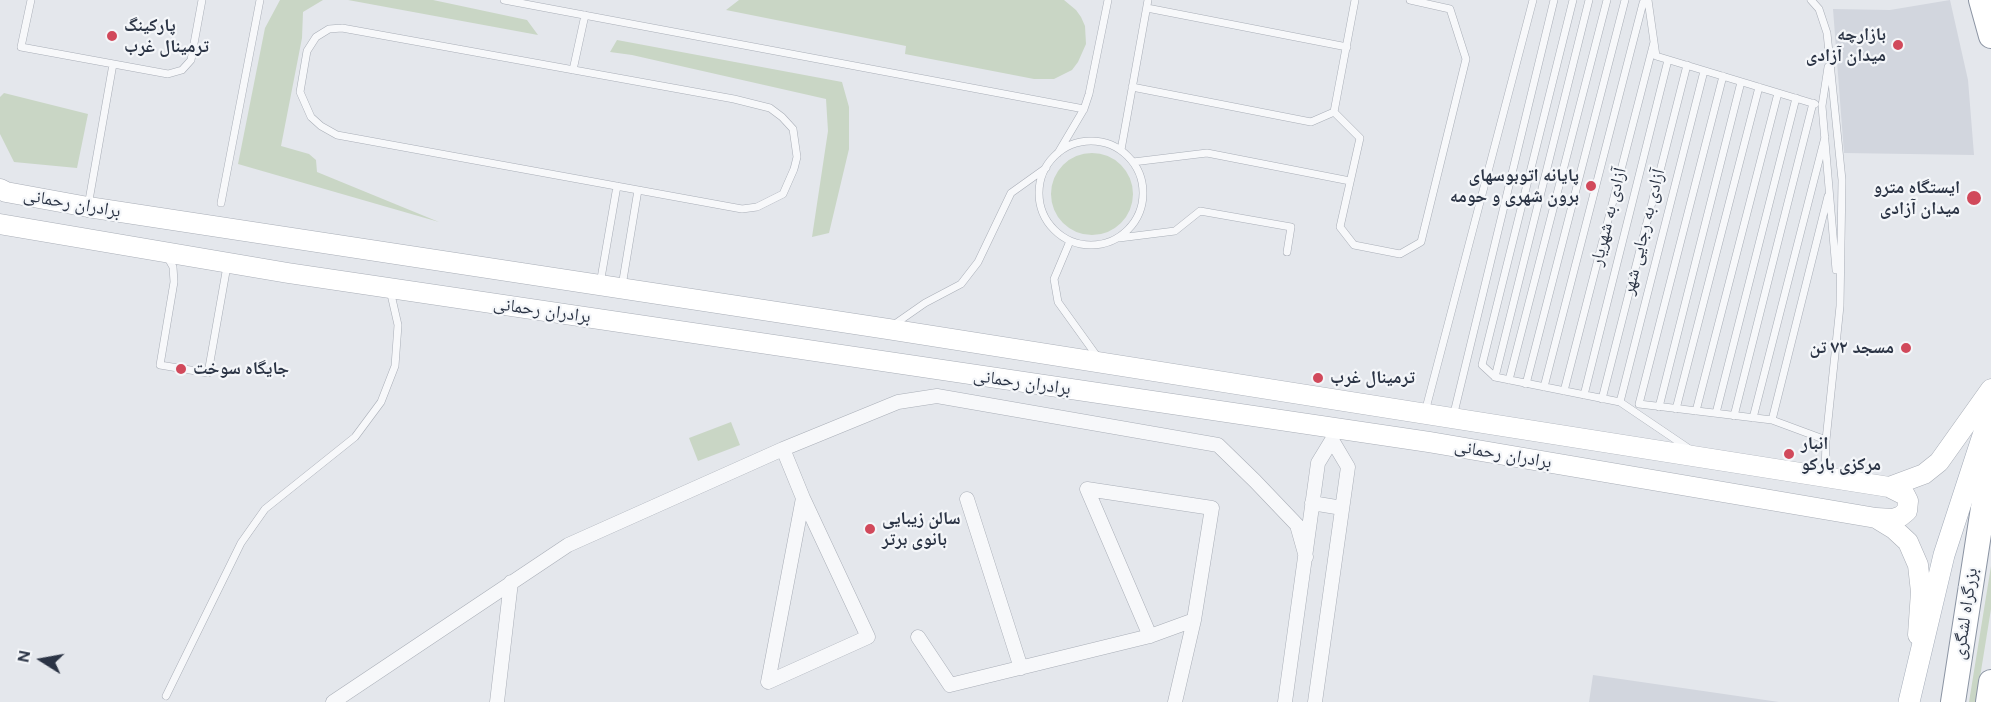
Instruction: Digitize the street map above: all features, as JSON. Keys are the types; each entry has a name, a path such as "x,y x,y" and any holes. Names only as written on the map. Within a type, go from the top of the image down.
{"highway":[{"path":"1981,0 1991,36"},
{"name":"بزرگراه لشگری","path":"1953,702 1991,456"},
{"path":"1988,702 1991,682"}],"main road":[{"name":"برادران رحمانی","path":"0,189 88,207 888,329 1889,487"},
{"name":"برادران رحمانی","path":"0,224 228,263 1334,434 1429,442 1876,518 1894,529 1908,542 1918,566 1921,592 1916,670"},
{"path":"1889,487 1924,474 1940,462 1991,389"},
{"path":"1909,702 1944,555 1991,411"},
{"path":"1876,518 1893,519 1906,511 1908,501 1905,495 1889,487"}],"street":[{"path":"333,702 567,544 783,449 898,402 937,396 1218,445 1297,525 1306,557"},
{"path":"1285,702 1318,463 1334,434"},
{"path":"1315,702 1348,467 1334,434"},
{"path":"783,449 803,498 868,637 768,682 803,498"},
{"path":"1150,636 1087,489 1212,508 1194,621 1175,702"},
{"path":"967,499 1021,668"},
{"path":"1312,503 1342,508"},
{"path":"497,702 511,582"},
{"path":"918,637 950,686 1150,636 1194,621"}],"lane":[{"path":"31,0 21,46 168,74 182,70 190,60 202,0"},
{"path":"221,203 260,0"},
{"path":"504,0 1084,109"},
{"path":"888,329 925,303 961,284 978,262 1011,193 1046,168 1057,154 1084,109 1089,94 1108,0"},
{"path":"1334,112 1356,0"},
{"path":"1334,112 1360,138 1340,227 1354,245 1400,254 1421,242 1466,59 1450,9 1410,0"},
{"path":"1424,414 1533,0"},
{"path":"1453,419 1554,0"},
{"path":"1573,0 1482,365 1495,377 1620,402 1700,457"},
{"path":"1495,377 1589,0"},
{"path":"1509,380 1607,0"},
{"path":"1526,384 1625,0"},
{"path":"1811,0 1819,9 1827,33 1842,180 1840,306 1826,441 1825,477"},
{"path":"1544,387 1645,1"},
{"path":"1645,1 1656,56 1822,106"},
{"path":"1121,150 1147,4 1347,47"},
{"path":"573,70 585,15"},
{"path":"342,28 573,70 770,108 793,129 797,157 783,194 757,207 742,209 726,207 337,135 311,117 300,92 307,51 316,37 328,29 342,28"},
{"name":"آزادی به شهریار","path":"1564,391 1654,42"},
{"path":"1829,57 1822,106 1840,306"},
{"path":"1584,395 1668,60"},
{"path":"88,207 114,64"},
{"name":"آزادی به رجایی شهر","path":"1602,399 1687,66"},
{"path":"1620,402 1704,71"},
{"path":"1723,76 1639,404 1772,420 1826,441"},
{"path":"1659,406 1741,82"},
{"path":"1132,87 1311,122 1334,112"},
{"path":"1676,409 1759,87"},
{"path":"1696,411 1778,93"},
{"path":"1716,413 1796,98"},
{"path":"1734,416 1813,103"},
{"path":"1753,418 1825,137"},
{"path":"1057,154 1071,145 1088,141 1105,143 1121,150 1133,162 1141,177 1143,194 1140,211 1132,226 1119,238"},
{"path":"1133,162 1207,153 1350,181"},
{"path":"1046,168 1040,184 1042,209 1045,218 1055,231 1070,241 1086,245 1103,244 1119,238 1175,231 1200,211 1291,227 1287,252"},
{"path":"599,285 617,186"},
{"path":"621,288 638,190"},
{"path":"1772,420 1829,190"},
{"path":"1070,241 1054,279 1058,302 1102,364"},
{"path":"155,251 169,258 173,267 174,282 160,365 198,372 208,373 228,263"},
{"path":"166,696 241,543 265,509 355,437 381,402 395,366 398,326 390,288"}],"shaded area":[{"name":"بازارچه میدان آزادی","path":"1950,0 1968,80 1974,155 1844,153 1833,9 1890,10"},
{"path":"1593,675 1779,702 1589,702"}],"green space":[{"path":"280,0 323,0 303,12 302,38 281,146 309,154 316,160 317,172 439,222 238,164 265,28"},
{"path":"348,0 433,0 527,20 538,35"},
{"path":"739,0 1064,0 1081,17 1085,26 1086,44 1072,70 1054,79 1034,79 905,54 906,46 726,10"},
{"path":"617,40 842,82 849,107 849,149 829,233 812,237 828,131 826,99 610,52"},
{"path":"4,93 88,114 77,168 14,162 0,134 0,97"},
{"path":"1092,153 1108,156 1121,165 1130,178 1133,194 1130,210 1121,223 1108,232 1092,235 1076,232 1063,223 1054,210 1051,194 1054,178 1063,165 1076,156"},
{"path":"731,422 740,445 698,461 689,438"},
{"path":"1991,566 1991,609 1976,702 1969,702"}],"place":[{"name":"پارکینگ ترمینال غرب","path":"112,36"},
{"name":"بازارچه میدان آزادی","path":"1898,45"},
{"name":"پایانه اتوبوسهای برون شهری و حومه","path":"1591,186"},
{"name":"ایستگاه مترو میدان آزادی","path":"1974,198"},
{"name":"مسجد ۷۲ تن","path":"1906,348"},
{"name":"جایگاه سوخت","path":"181,369"},
{"name":"ترمینال غرب","path":"1318,378"},
{"name":"انبار مرکزی بارکو","path":"1789,454"},
{"name":"سالن زیبایی بانوی برتر","path":"870,529"}]}
